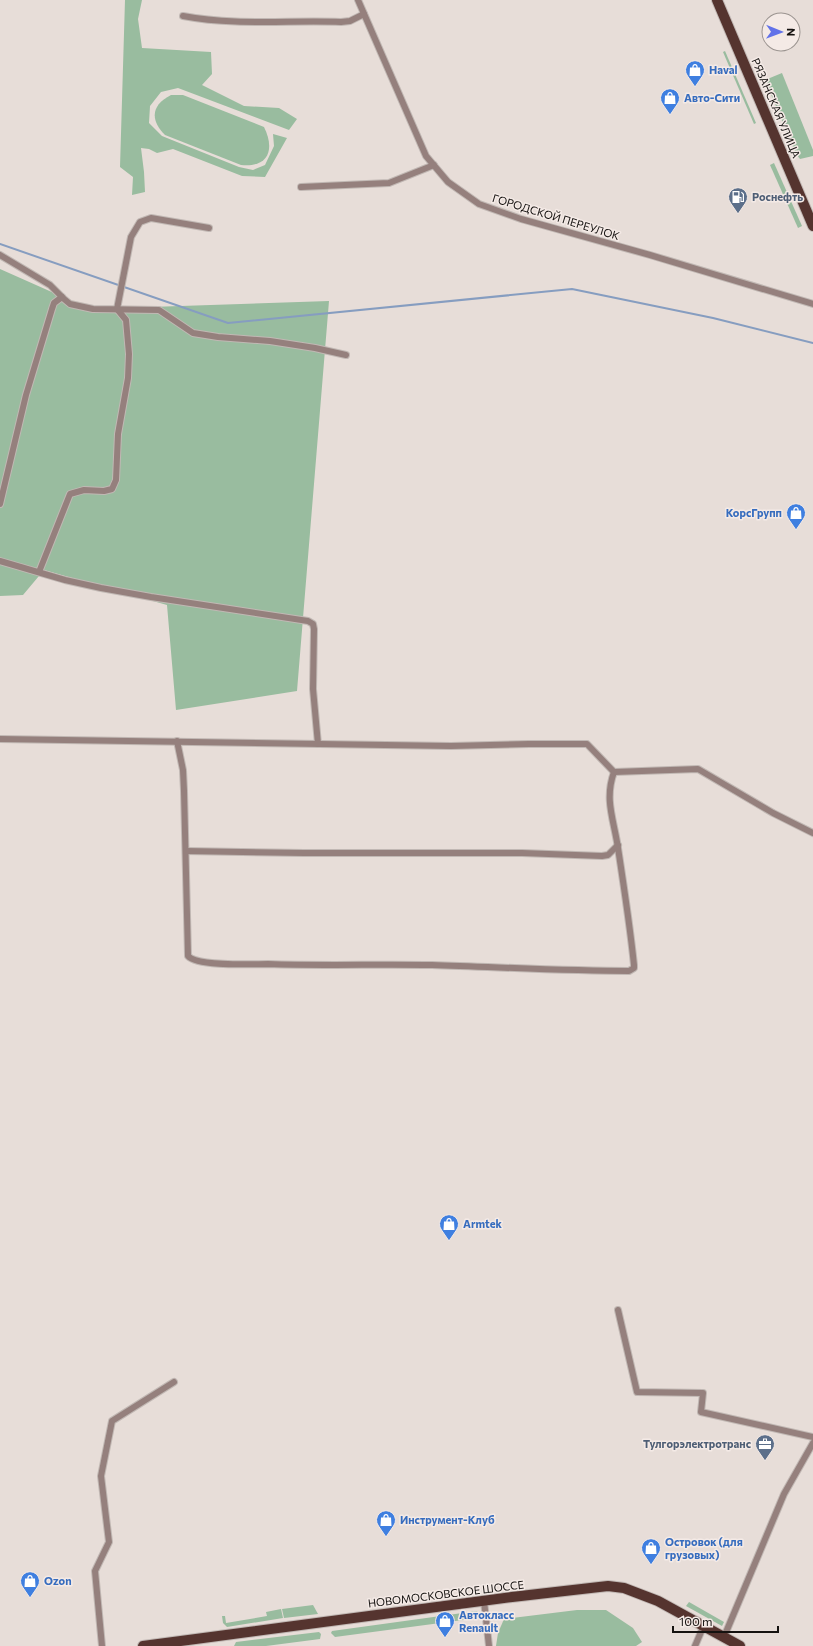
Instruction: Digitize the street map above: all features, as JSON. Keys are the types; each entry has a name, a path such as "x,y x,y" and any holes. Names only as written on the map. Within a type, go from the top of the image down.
{"main road":[{"name":"РЯЗАНСКАЯ УЛИЦА","path":"717,0 813,226"},
{"name":"НОВОМОСКОВСКОЕ ШОССЕ","path":"143,1646 608,1586 624,1588 658,1602 704,1625 740,1646"}],"street":[{"name":"ГОРОДСКОЙ ПЕРЕУЛОК","path":"358,0 426,156 448,182 479,204 521,219 650,255 813,304"},
{"path":"183,16 209,21 235,22 341,22 350,21 364,14"},
{"path":"301,187 389,183 434,165"},
{"path":"117,309 131,237 140,222 151,218 209,228"},
{"path":"0,255 50,285 70,304 93,309 159,310 193,333 218,337 270,341 315,348 346,355"},
{"path":"0,504 26,396 52,309 54,303 62,298"},
{"path":"39,572 70,494 84,490 104,491 112,489 116,480 118,434 128,378 129,354 126,320 117,309"},
{"path":"0,561 80,583 152,597 308,621 312,624 314,629 313,689 318,744"},
{"path":"0,739 451,746 587,744 614,772 698,768 773,813 813,833"},
{"path":"177,741 183,770 188,956 193,961 198,962 315,966 425,965 570,971 629,971 634,968 634,965 618,845 608,794 614,772"},
{"path":"186,851 304,854 522,853 602,856 608,855 618,845"},
{"path":"618,1310 637,1392 702,1393 701,1412 813,1437"},
{"path":"102,1646 95,1571 109,1542 101,1476 112,1421 174,1382"},
{"path":"724,1637 784,1494 813,1443"},
{"path":"484,1601 489,1646"},
{"path":"695,1646 704,1625"}],"green space":[{"path":"125,0 142,0 138,19 142,48 211,52 212,74 202,85 244,106 279,108 297,119 289,130 178,88 161,92 150,106 149,123 162,136 239,167 253,170 265,165 274,146 273,134 287,138 265,177 242,176 173,149 157,153 149,149 141,148 145,192 132,195 133,177 120,167"},
{"path":"725,51 756,123 754,124 723,52"},
{"path":"782,73 813,150 813,156 800,159 796,154 765,80"},
{"path":"171,95 183,95 264,127 269,143 267,155 258,163 241,165 165,135 157,124 155,113 156,108 160,103"},
{"path":"774,163 802,226 798,228 770,165"},
{"path":"0,269 90,309 329,301 297,691 176,710 167,605 44,570 23,595 0,596"},
{"path":"689,1602 724,1622 722,1626 686,1606"},
{"path":"313,1605 318,1614 284,1618 282,1609"},
{"path":"281,1609 283,1618 227,1627 223,1623 222,1616 225,1616 226,1623 267,1616 266,1612"},
{"path":"577,1610 606,1610 633,1628 642,1642 636,1646 496,1646 498,1633 504,1619"},
{"path":"477,1611 480,1615 478,1618 335,1637 331,1633 332,1631"},
{"path":"319,1632 321,1634 320,1639 266,1646 234,1646 236,1642"}],"waterway":[{"path":"0,244 228,323 572,289 713,318 813,343"}],"place":[{"name":"Haval","path":"695,87"},
{"name":"Авто-Сити","path":"670,115"},
{"name":"Роснефть","path":"738,214"},
{"name":"КорсГрупп","path":"796,530"},
{"name":"Armtek","path":"449,1241"},
{"name":"Тулгорэлектротранс","path":"765,1461"},
{"name":"Инструмент-Клуб","path":"386,1537"},
{"name":"Островок (для грузовых)","path":"651,1565"},
{"name":"Ozon","path":"30,1598"},
{"name":"Автокласс Renault","path":"445,1638"}]}
